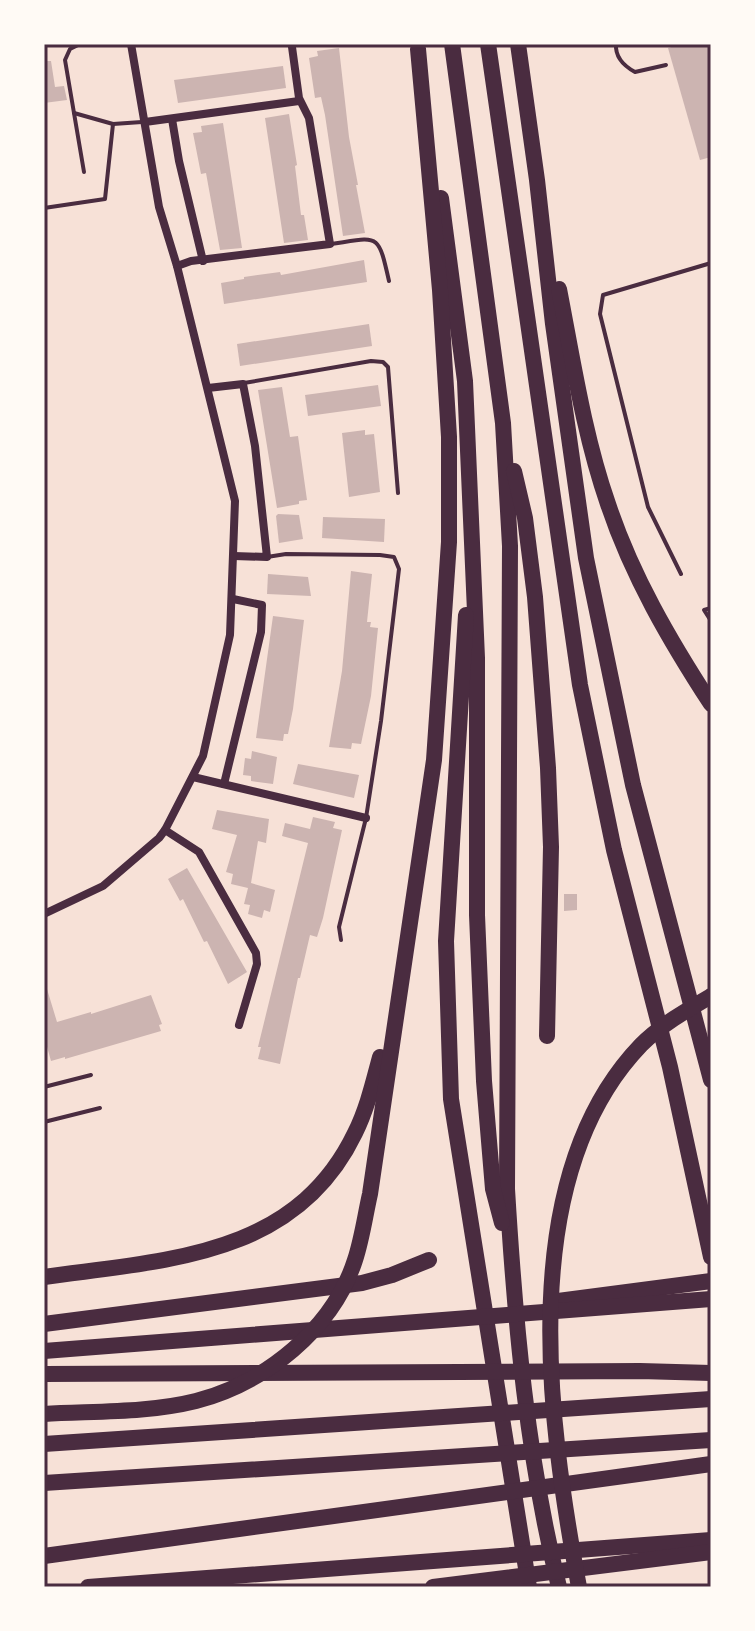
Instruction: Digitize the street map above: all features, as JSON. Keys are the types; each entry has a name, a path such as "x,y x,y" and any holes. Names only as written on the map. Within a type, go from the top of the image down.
{"highway":[{"path":"452,44 503,423 510,546 507,1189 534,1464 559,1587"},
{"path":"488,44 580,685 614,850 650,983 710,1252"},
{"path":"518,44 586,558 633,785 711,1080"},
{"path":"418,47 465,381 477,658 477,915 484,1081 493,1189 512,1264"},
{"path":"44,1414 161,1407 224,1393 254,1378 285,1356 322,1319 339,1296 355,1262 370,1194 434,760 449,542 449,437 440,290 418,47"},
{"path":"537,180 587,432 608,504 664,630 711,704"},
{"path":"503,423 527,531 548,768 551,847 547,1036"},
{"path":"472,538 446,941 451,1099 529,1587"},
{"path":"44,1277 200,1254 259,1232 300,1205 332,1172 356,1132 374,1079 401,974"},
{"path":"579,1587 564,1506 552,1380 553,1265 557,1223 566,1183 596,1107 618,1073 643,1043 711,996"},
{"path":"44,1324 346,1285 392,1275 429,1260"},
{"path":"432,1320 614,1292 711,1281"},
{"path":"44,1351 711,1299"},
{"path":"44,1374 711,1373"},
{"path":"44,1444 711,1399"},
{"path":"44,1483 711,1440"},
{"path":"44,1556 711,1464"},
{"path":"88,1587 711,1540"},
{"path":"433,1587 711,1552"}],"street":[{"path":"44,914 103,886 165,830 203,756 230,635 235,501 177,266 159,207 131,44"},
{"path":"177,266 330,244 309,118 299,101 292,47"},
{"path":"145,122 299,101"},
{"path":"172,119 203,261"},
{"path":"208,388 243,384 255,446 267,557 234,556"},
{"path":"224,784 261,632 262,605 233,599"},
{"path":"193,777 366,818"},
{"path":"165,830 199,852 256,953 257,964 239,1025"}],"lane":[{"path":"80,44 70,49 65,60 84,172"},
{"path":"616,44 615,50 623,66 635,72 666,65"},
{"path":"74,113 113,124 145,122"},
{"path":"44,208 105,199 113,124"},
{"path":"330,244 370,238 377,241 389,281"},
{"path":"681,574 648,507 600,314 603,295 711,263"},
{"path":"243,384 371,361 383,362 388,367 398,493"},
{"path":"267,557 286,554 394,557 399,569 366,818 339,927 341,940"},
{"path":"711,608 704,610 711,621"},
{"path":"44,1087 91,1075"},
{"path":"44,1122 100,1108"}],"building":[{"path":"682,44 711,44 711,157 700,160 668,48"},
{"path":"339,48 349,137 365,233 343,236 325,115 321,97 315,98 309,58 318,56 317,51"},
{"path":"44,61 51,61 55,87 64,86 67,100 44,103"},
{"path":"283,66 286,88 178,103 174,80"},
{"path":"289,114 301,215 304,215 308,240 284,243 265,118"},
{"path":"223,123 242,248 220,250 206,173 201,174 193,133 202,132 201,126"},
{"path":"364,260 367,282 224,304 221,283"},
{"path":"369,324 372,346 240,366 237,344"},
{"path":"378,385 381,406 308,416 305,395"},
{"path":"282,387 290,437 298,436 307,500 277,508 258,390"},
{"path":"365,430 365,435 374,434 380,492 349,497 342,433"},
{"path":"278,514 299,515 303,539 279,543"},
{"path":"323,517 385,519 384,542 322,538"},
{"path":"351,571 372,574 367,622 371,622 370,627 378,628 371,696 361,744 352,743 351,749 329,747 342,671"},
{"path":"268,574 308,577 311,596 267,594"},
{"path":"273,616 304,620 293,709 288,734 284,734 283,741 256,738"},
{"path":"252,751 277,757 273,784 251,781 251,776 243,775 245,758 251,759"},
{"path":"298,764 359,775 354,798 293,784"},
{"path":"217,810 269,819 266,843 258,841 251,883 275,890 270,912 264,910 262,918 248,914 250,905 244,904 248,888 231,884 233,874 226,872 237,835 212,829"},
{"path":"313,817 335,822 333,828 342,830 323,918 317,937 310,935 298,978 280,1064 258,1059 261,1047 258,1047 308,843 282,836 285,823 310,829"},
{"path":"187,868 247,972 228,984 183,899 180,901 168,879"},
{"path":"564,894 577,894 577,910 564,911"},
{"path":"44,989 47,989 57,1022 151,995 162,1024 159,1025 161,1031 51,1061 44,1036"}]}
